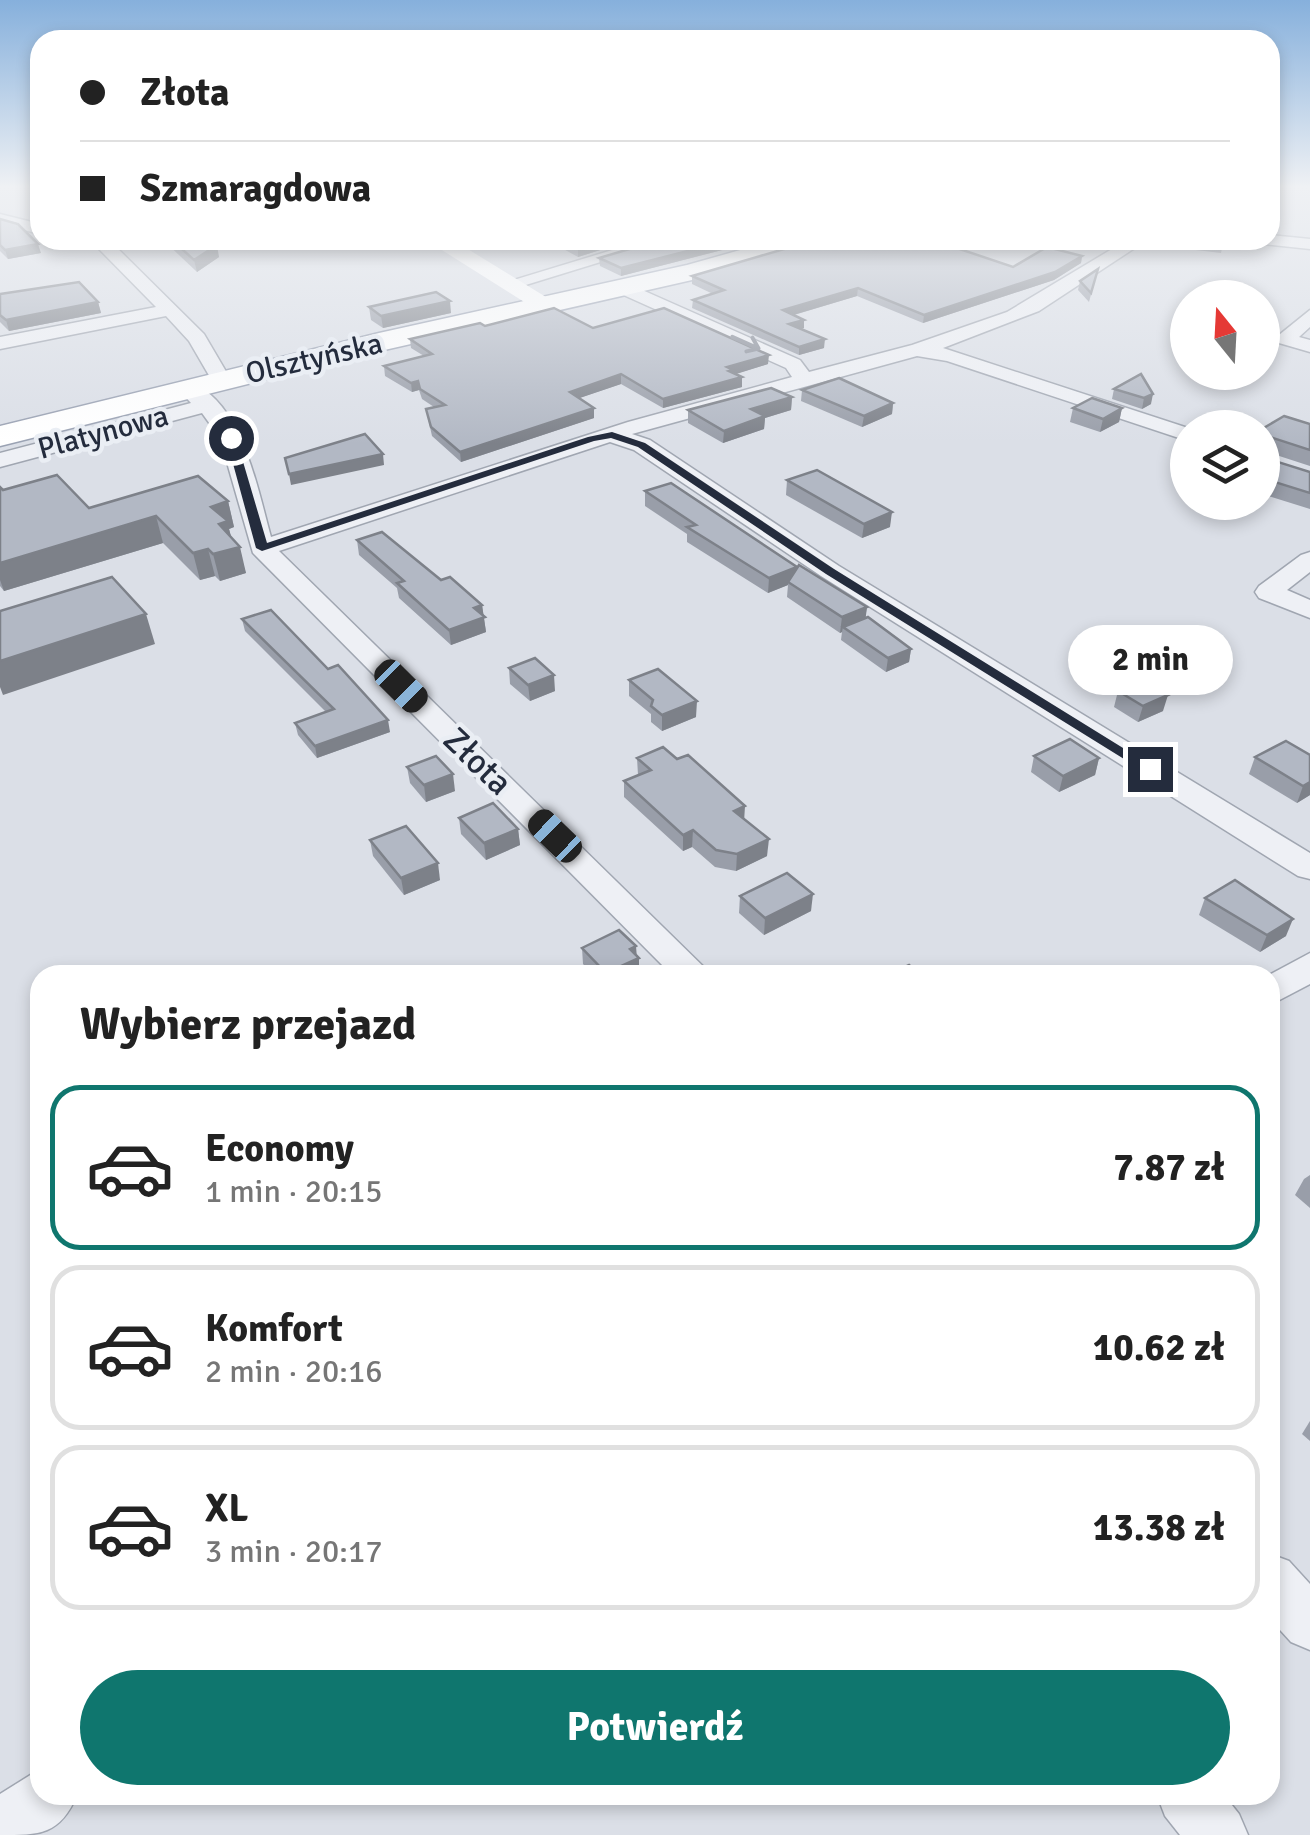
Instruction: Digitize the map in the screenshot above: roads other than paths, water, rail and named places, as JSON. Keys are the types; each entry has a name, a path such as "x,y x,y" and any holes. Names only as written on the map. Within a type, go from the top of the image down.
{"main road":[{"name":"Olsztyńska","path":"0,436 205,391 684,273"}],"street":[{"name":"Złota","path":"133,273 197,338 205,391 231,438 262,548 684,965"},
{"path":"491,273 546,305"},
{"path":"510,284 549,273"},
{"path":"613,273 793,364 803,378"},
{"path":"262,548 612,435 803,378 831,376 920,351 1014,316 1085,273"},
{"path":"0,342 170,310"},
{"path":"1310,316 1286,339 1310,346"},
{"path":"920,351 950,355 1170,430"},
{"name":"Platynowa","path":"0,460 205,391"},
{"path":"612,435 642,445 830,571 1310,868"},
{"path":"1310,560 1268,592 1310,610"},
{"path":"1280,986 1310,966"},
{"path":"1280,1591 1310,1623"},
{"path":"0,1831 35,1805"},
{"path":"1194,1805 1218,1835"}]}
